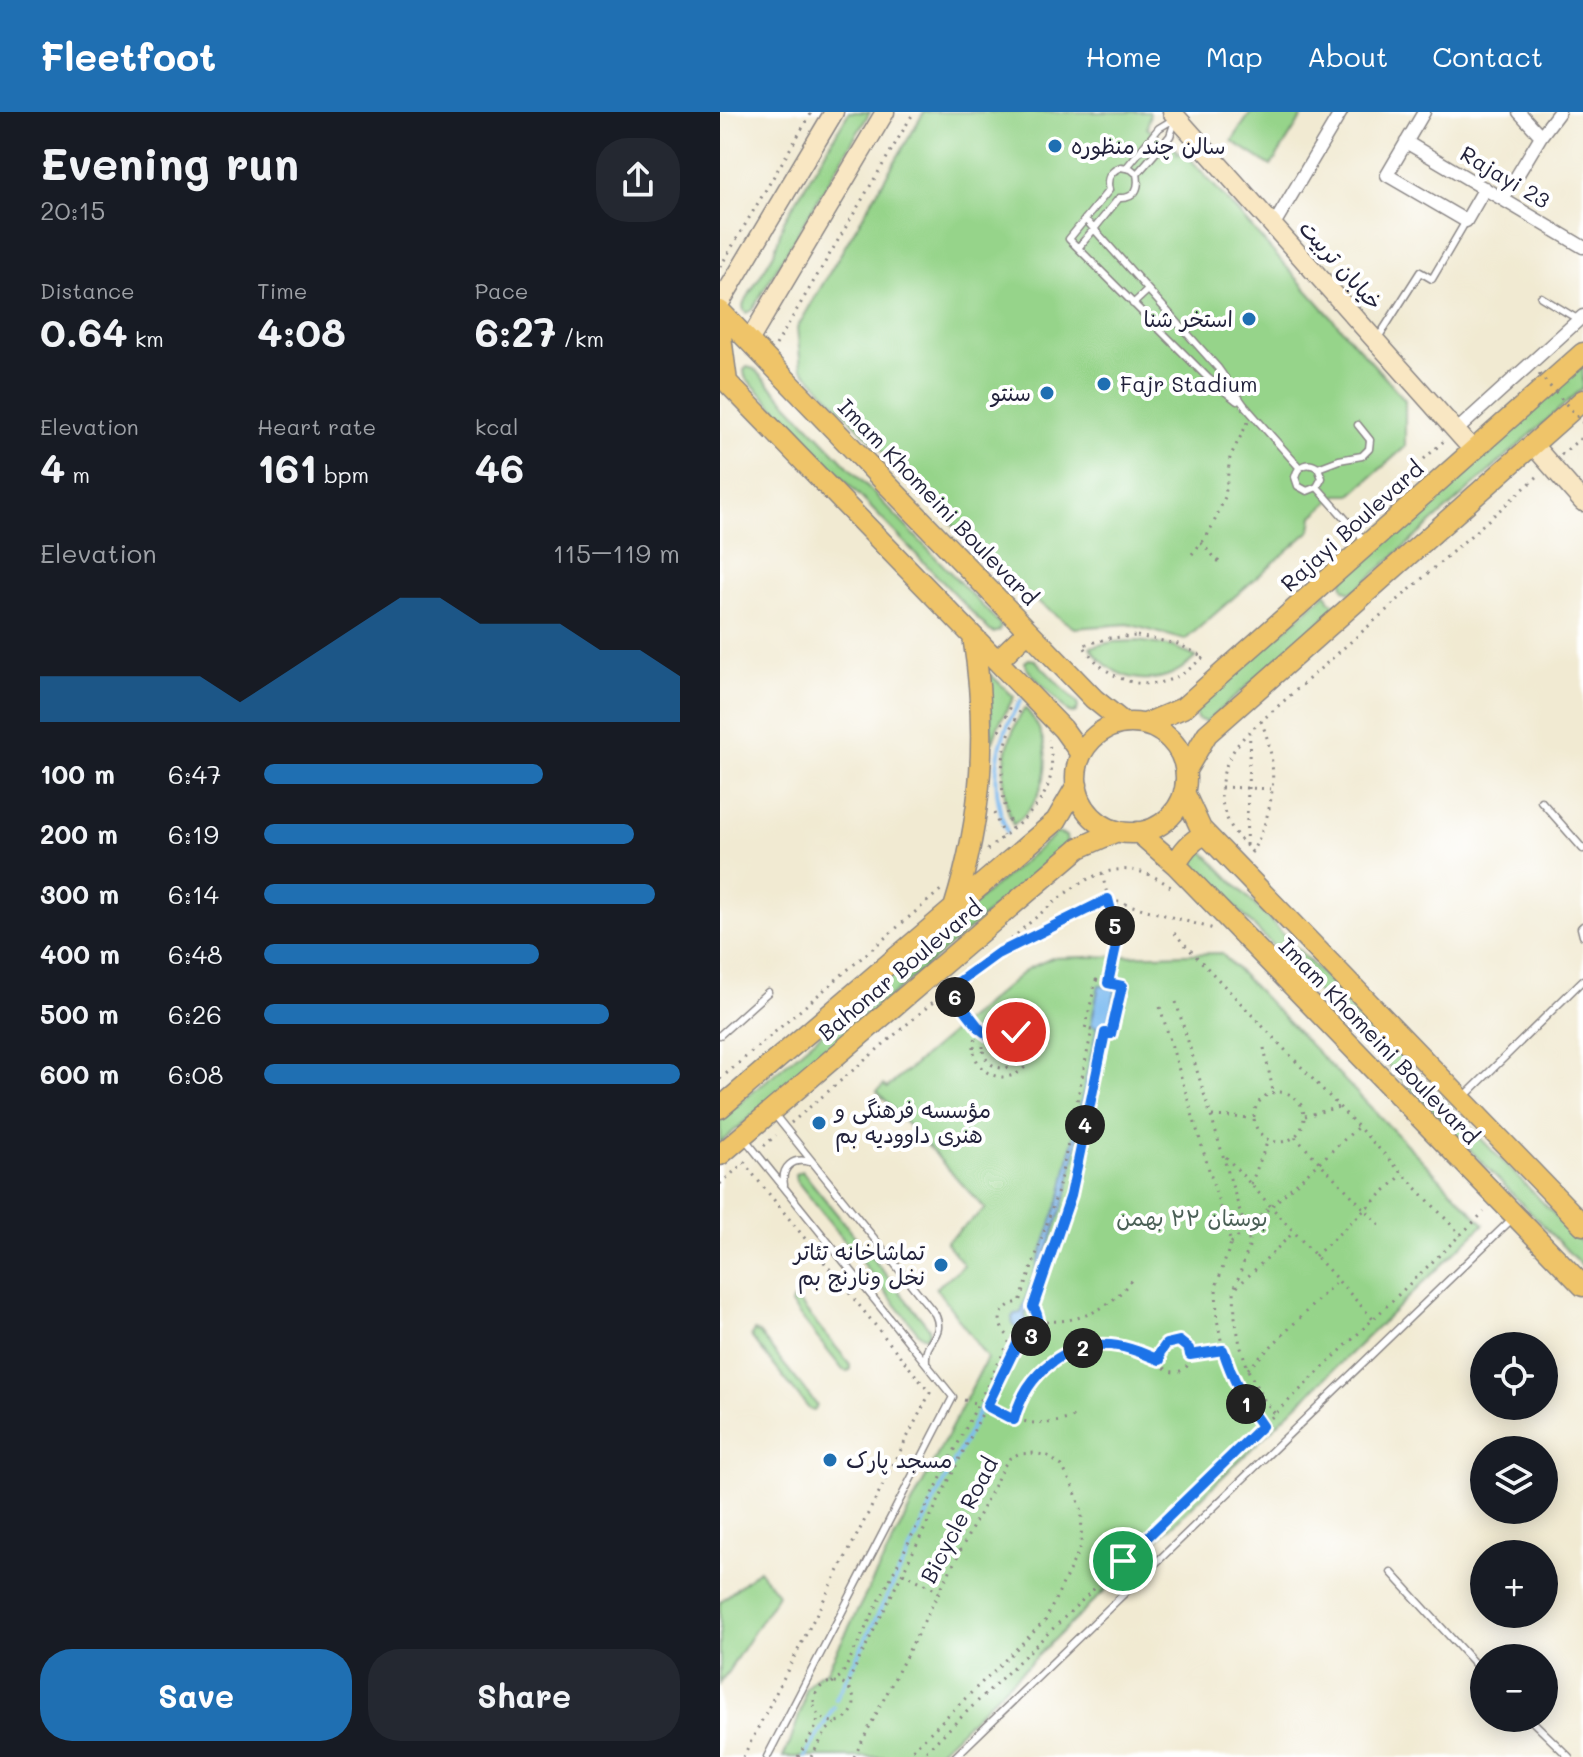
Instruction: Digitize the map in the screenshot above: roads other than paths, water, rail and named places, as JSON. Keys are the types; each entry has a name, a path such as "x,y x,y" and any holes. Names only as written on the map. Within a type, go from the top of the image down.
{"main road":[{"name":"Imam Khomeini Boulevard","path":"720,311 1094,699 1124,723"},
{"path":"720,329 724,378 1063,729 1081,754"},
{"path":"720,337 749,341"},
{"name":"Rajayi Boulevard","path":"1145,724 1183,708 1583,353"},
{"path":"1186,770 1207,734 1583,400"},
{"path":"1338,570 1333,582 1337,595 1350,601 1362,597"},
{"path":"997,661 1028,631"},
{"path":"954,908 976,819 982,758 981,697 973,636"},
{"path":"1124,723 1145,724 1172,741 1183,760 1186,770 1184,792 1175,811 1159,825 1138,832 1117,831 1098,822 1079,796 1076,774 1081,754 1103,730 1124,723"},
{"name":"Bahonar Boulevard","path":"720,1108 1056,821 1077,785"},
{"name":"Imam Khomeini Boulevard","path":"1184,792 1205,834 1583,1225"},
{"name":"Bahonar Boulevard","path":"720,1155 1079,848 1117,831"},
{"name":"Imam Khomeini Boulevard","path":"1138,832 1176,865 1583,1286"},
{"path":"1176,865 1186,847 1205,834"}],"street":[{"path":"720,303 834,112"},
{"path":"749,341 885,112"},
{"path":"1273,226 1341,112"},
{"path":"1424,112 1387,175 1466,221 1485,188"},
{"path":"1519,112 1541,136"},
{"path":"1503,199 1559,112"},
{"name":"خیابان تربیت","path":"1177,114 1473,450"},
{"name":"Rajayi 23","path":"1406,142 1583,247"},
{"path":"1456,431 1581,318"},
{"path":"1533,445 1583,502"}],"lane":[{"path":"1127,167 1137,174 1139,182 1131,197 1119,198 1112,194 1107,184 1111,173 1127,167 1159,128 1177,114"},
{"path":"1137,174 1170,136 1177,114"},
{"path":"1109,190 1069,239 1208,378 1244,405"},
{"path":"1078,248 1119,198"},
{"path":"1085,219 1218,368 1252,415 1299,467"},
{"path":"1376,341 1420,272 1432,279 1466,221"},
{"path":"1133,304 1148,290"},
{"path":"1541,297 1581,318"},
{"path":"1318,468 1362,456 1369,449 1370,440 1358,425"},
{"path":"1309,464 1318,468 1322,478 1317,487 1307,491 1298,486 1295,477 1299,467 1309,464"},
{"path":"1317,487 1368,544"},
{"path":"1541,801 1583,849"},
{"path":"1583,926 1583,936"},
{"path":"1462,1100 1583,980"},
{"path":"720,1035 768,992"},
{"path":"771,1111 935,1314 939,1325 936,1337 926,1351 929,1367"},
{"path":"742,1135 953,1397 767,1757"},
{"path":"787,1190 783,1174 790,1164 800,1160 816,1167"},
{"path":"955,1757 1515,1216"},
{"path":"906,1338 916,1345 932,1341"},
{"path":"1391,1572 1470,1659"},
{"path":"1543,1732 1569,1757"}],"water":[{"path":"1099,985 1116,989 1108,1029 1101,1028 1067,1193 1025,1315 1027,1323 1018,1329 1013,1325 1012,1317 1021,1313 1062,1192 1097,1027 1091,1025"}],"waterway":[{"path":"1007,832 998,798 998,764 1005,731 1021,700"},
{"path":"836,1699 1020,1329"},
{"path":"805,1757 834,1707"}],"place":[{"name":"سالن چند منظوره","path":"1055,146"},
{"name":"استخر شنا","path":"1249,319"},
{"name":"Fajr Stadium","path":"1104,384"},
{"name":"سنتو","path":"1047,393"},
{"name":"مؤسسه فرهنگی و هنری داوودیه بم","path":"819,1123"},
{"name":"تماشاخانه تئاتر نخل ونارنج بم","path":"941,1265"},
{"name":"مسجد پارک","path":"830,1460"}],"park label":[{"name":"بوستان ۲۲ بهمن","path":"1192,1218"}]}
